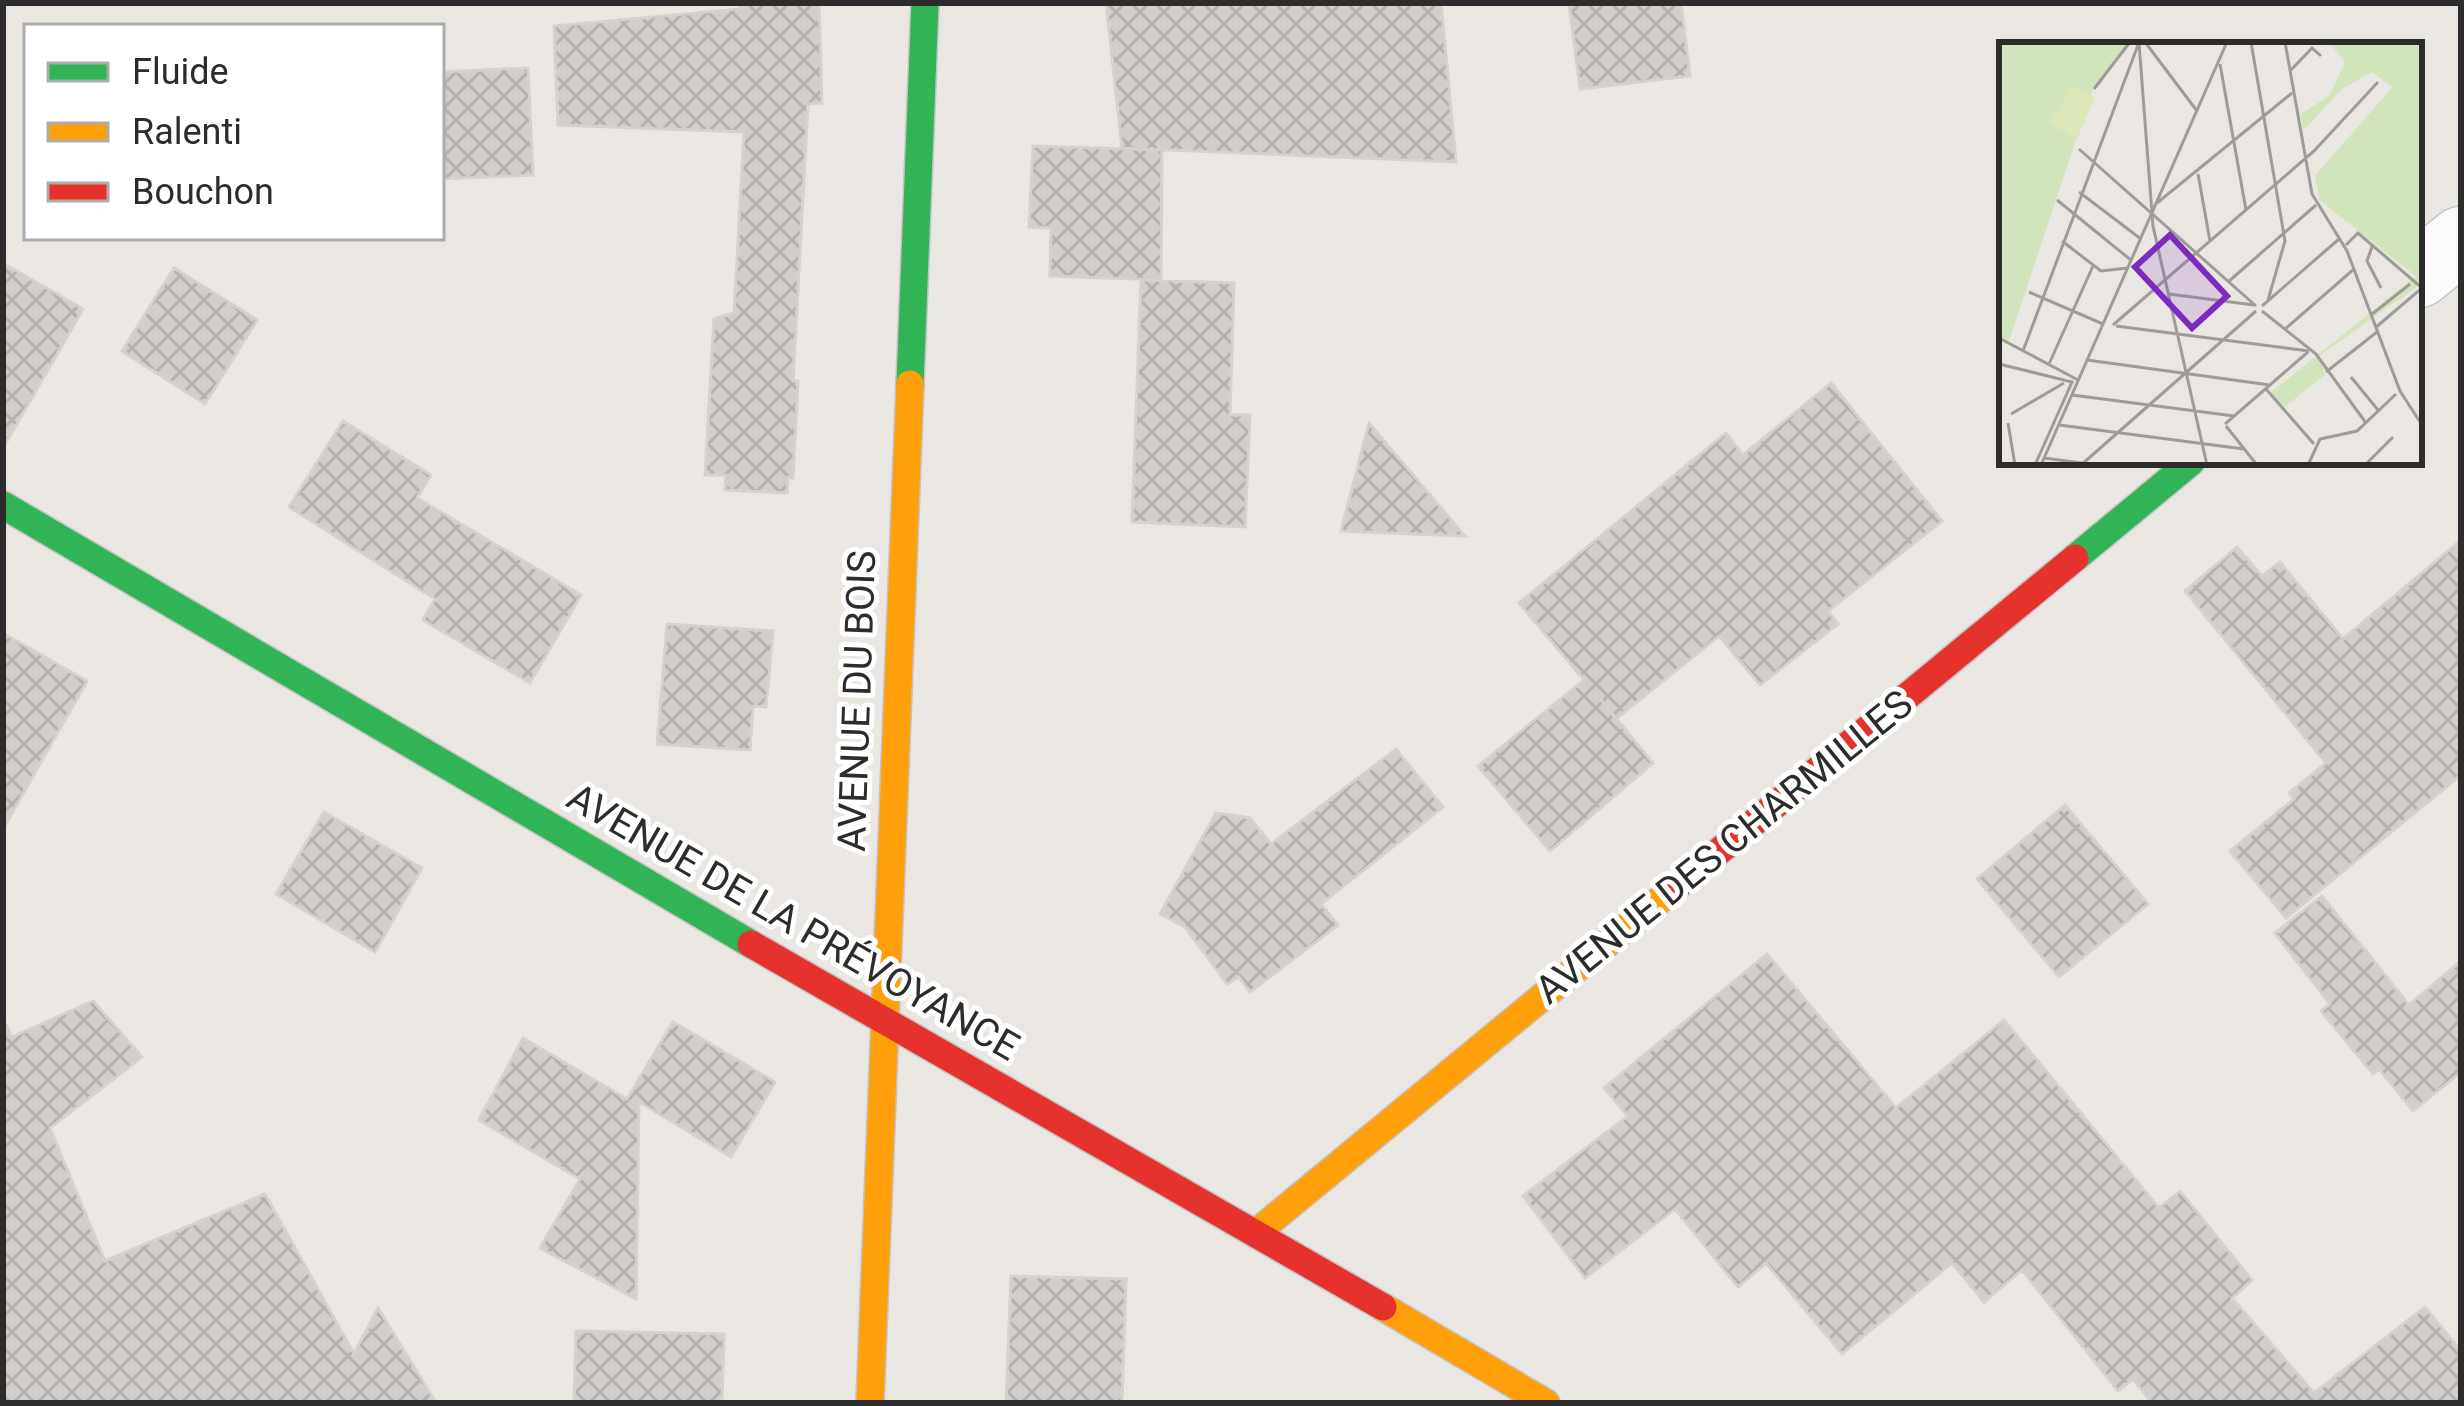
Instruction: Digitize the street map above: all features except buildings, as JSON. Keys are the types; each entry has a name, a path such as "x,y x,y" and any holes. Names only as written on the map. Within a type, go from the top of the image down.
{"street":[{"name":"AVENUE DU BOIS","path":"870,1403 925,3"},
{"path":"2422,272 2461,240"},
{"name":"AVENUE DES CHARMILLES","path":"1257,1232 2187,465"},
{"name":"AVENUE DE LA PRÉVOYANCE","path":"3,505 884,1022 1257,1232 1546,1403"}],"traffic: fast":[{"path":"910,384 925,3"},
{"path":"2075,558 2187,465"},
{"path":"3,505 751,944"}],"traffic: slow":[{"path":"870,1403 910,384"},
{"path":"1257,1232 1672,890"},
{"path":"1383,1307 1546,1403"}],"traffic: jam":[{"path":"1672,890 2075,558"},
{"path":"751,944 1383,1307"}]}
